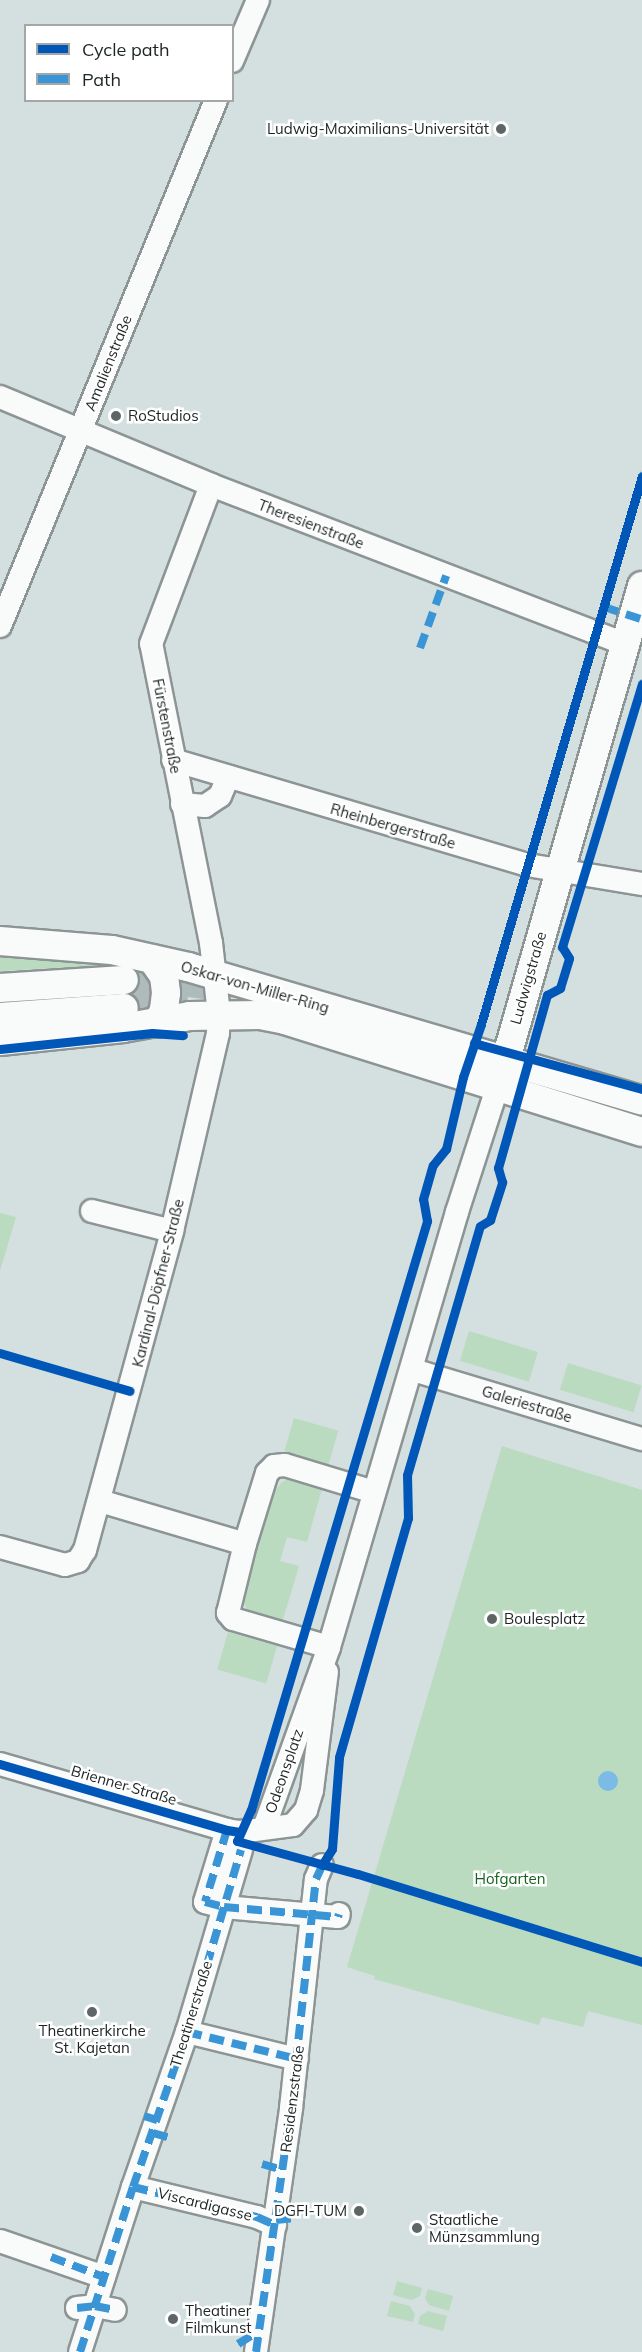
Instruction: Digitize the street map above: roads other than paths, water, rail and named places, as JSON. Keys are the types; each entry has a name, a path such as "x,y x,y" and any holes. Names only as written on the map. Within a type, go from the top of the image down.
{"main road":[{"name":"Ludwigstraße","path":"501,1075 642,586"},
{"name":"Oskar-von-Miller-Ring","path":"0,941 112,950 215,975 501,1075"},
{"path":"152,959 164,976 166,993 164,1010 158,1023"},
{"path":"0,988 124,980"},
{"path":"0,1017 124,1008"},
{"name":"Oskar-von-Miller-Ring","path":"0,1041 158,1023 190,1016 260,1015 501,1075"},
{"path":"501,1075 642,1101"},
{"path":"501,1075 642,1132"}],"street":[{"path":"234,56 258,0"},
{"name":"Amalienstraße","path":"0,626 215,102"},
{"name":"Theresienstraße","path":"0,397 211,485 625,644"},
{"name":"Fürstenstraße","path":"211,485 151,644 207,921 215,975"},
{"name":"Rheinbergerstraße","path":"173,760 527,865 558,872 642,884"},
{"path":"182,804 205,806 220,796 228,777"},
{"name":"Kardinal-Döpfner-Straße","path":"0,1547 65,1565 78,1561 85,1550 100,1502 172,1231 215,1044 219,1014 215,975"},
{"name":"Ludwigstraße","path":"413,1370 458,1212 501,1075"},
{"path":"92,1210 172,1231"},
{"name":"Galeriestraße","path":"413,1370 642,1440"},
{"name":"Odeonsplatz","path":"329,1647 324,1705 312,1790 306,1810 293,1825 264,1828 329,1647 374,1492 413,1370"},
{"path":"329,1647 233,1619 228,1613 245,1544 267,1473 274,1466 285,1465 374,1492"},
{"path":"100,1502 245,1544"},
{"name":"Brienner Straße","path":"0,1764 227,1830 240,1832 264,1828"},
{"name":"Theatinerstraße","path":"80,2352 95,2308 97,2274 133,2187 187,2032 219,1906 205,1902 227,1830"},
{"path":"241,1850 219,1906 338,1917 339,1914"},
{"name":"Residenzstraße","path":"250,2343 282,2221 273,2167 297,2059 316,1880 322,1865"},
{"path":"187,2032 297,2059"},
{"name":"Viscardigasse","path":"133,2187 282,2221"},
{"path":"0,2241 97,2274"}],"water":[{"path":"608,1771 615,1774 618,1781 615,1788 608,1791 601,1788 598,1781 601,1774"}],"tunnel":[{"path":"124,980 181,982 232,989"},
{"path":"124,1008 188,1006"}],"place":[{"name":"Ludwig-Maximilians-Universität","path":"501,129"},
{"name":"RoStudios","path":"116,416"},
{"name":"Boulesplatz","path":"492,1619"},
{"name":"Theatinerkirche St. Kajetan","path":"92,2012"},
{"name":"DGFI-TUM","path":"359,2211"},
{"name":"Staatliche Münzsammlung","path":"417,2228"},
{"name":"Theatiner Filmkunst","path":"173,2319"}],"park label":[{"name":"Hofgarten","path":"510,1879"}]}
